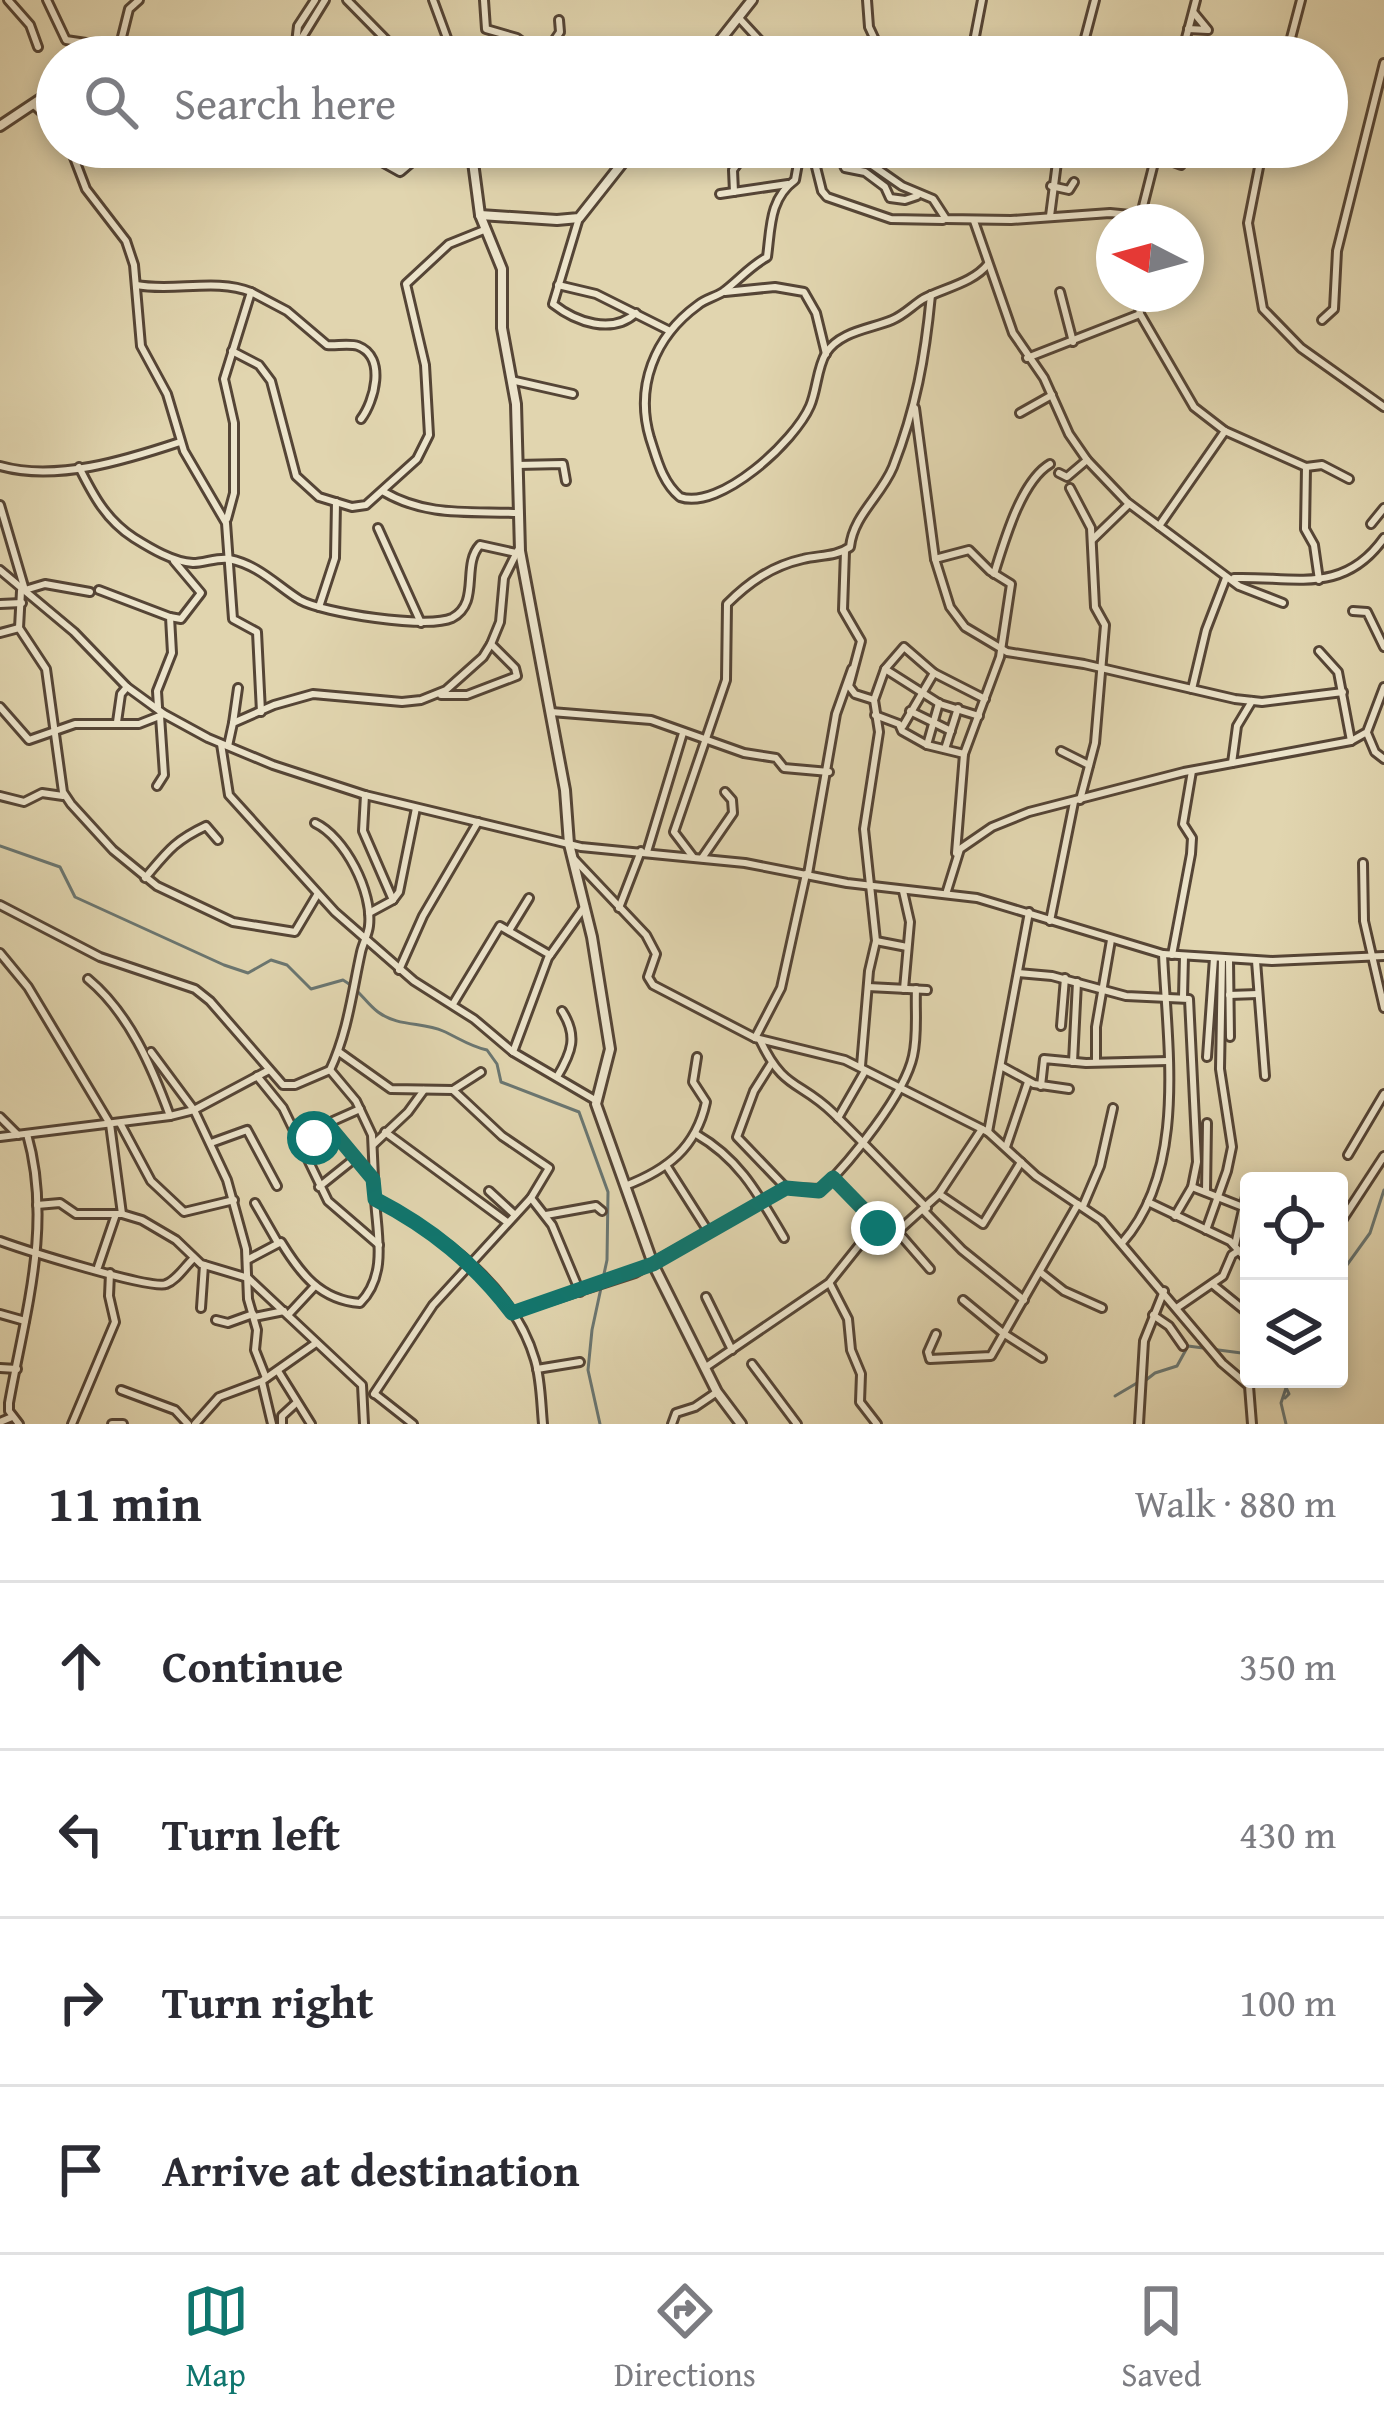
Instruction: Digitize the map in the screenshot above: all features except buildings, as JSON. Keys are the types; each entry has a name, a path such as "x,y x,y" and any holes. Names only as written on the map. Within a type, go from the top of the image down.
{"street":[{"path":"8,0 25,16 36,41"},
{"path":"47,0 64,36"},
{"path":"122,36 129,9 140,0"},
{"path":"297,36 315,0"},
{"path":"302,36 325,0"},
{"path":"346,0 382,36"},
{"path":"433,0 446,36"},
{"path":"484,0 486,29 511,36"},
{"path":"724,36 752,0"},
{"path":"867,0 873,36"},
{"path":"975,36 982,0"},
{"path":"1086,36 1095,0"},
{"path":"1187,36 1196,0"},
{"path":"1292,36 1301,0"},
{"path":"1189,29 1208,30 1193,12"},
{"path":"739,18 756,36"},
{"path":"558,36 559,20"},
{"path":"1322,320 1334,308 1337,250 1384,63"},
{"path":"0,126 34,105"},
{"path":"78,168 86,189 126,241 136,285 139,341 167,394 180,442 226,523"},
{"path":"474,168 484,230 502,269 502,328 516,404 518,550 610,1049 596,1100 653,1264 718,1392 741,1424"},
{"path":"618,168 579,218 554,305 590,322 612,325 636,313"},
{"path":"734,168 734,192"},
{"path":"722,293 747,267 767,257 770,221 795,168"},
{"path":"818,168 827,197 894,219 956,216 974,221 1096,214"},
{"path":"844,168 866,172 886,188 890,198 920,195"},
{"path":"878,168 934,200 946,219"},
{"path":"1050,216 1055,168"},
{"path":"1143,204 1152,168"},
{"path":"1259,168 1248,223 1263,309 1301,348 1384,406"},
{"path":"1051,186 1070,190 1074,182"},
{"path":"720,194 791,184"},
{"path":"480,215 579,218"},
{"path":"974,221 1012,333 1042,375 1087,460 1129,504 1228,577 1250,592 1283,603"},
{"path":"232,351 259,364 271,381 296,476 315,494 360,506 384,492 422,453 429,435 425,365 406,284 449,244 484,230"},
{"path":"826,354 854,332 897,319 988,264"},
{"path":"136,285 251,292 287,310 327,345 359,346 374,368 375,382 361,419"},
{"path":"558,285 596,294 672,332"},
{"path":"768,286 804,292 816,314 826,354 807,412 784,444 734,484 692,501 669,486 642,409 654,359 672,332 697,305 722,293 768,286"},
{"path":"251,292 224,383 234,412 235,485 226,523 233,619 257,632 261,712"},
{"path":"1060,292 1073,342"},
{"path":"698,858 674,835 726,680 727,604 776,567 850,547 851,529 892,470 915,408 926,361 931,296"},
{"path":"1028,358 1140,314 1190,403 1226,431 1306,467 1322,465 1349,479"},
{"path":"1042,375 1048,351"},
{"path":"511,380 573,394"},
{"path":"1020,413 1052,395"},
{"path":"915,408 935,559 957,619 1002,649 1252,701 1343,692"},
{"path":"1159,526 1226,431"},
{"path":"0,466 35,473 180,442"},
{"path":"1059,473 1067,477 1087,460"},
{"path":"517,465 562,464 566,481"},
{"path":"994,574 1017,512 1037,473 1050,464"},
{"path":"79,466 97,502 119,527 172,558 194,563 231,559 267,573 295,597 319,607 398,623 448,619 465,606 470,562 477,547 518,550"},
{"path":"1306,467 1305,532 1314,545 1319,580"},
{"path":"1050,920 1095,743 1105,625 1095,607 1089,523 1070,488"},
{"path":"384,492 404,505 434,512 518,513"},
{"path":"319,607 335,558 335,502"},
{"path":"1091,541 1129,504"},
{"path":"0,505 22,589 19,628 44,666 67,798 145,878 224,919 292,933 317,895"},
{"path":"1371,524 1384,508"},
{"path":"378,528 421,623"},
{"path":"1228,577 1319,580 1358,566 1384,538"},
{"path":"436,695 460,679 491,644 500,622 504,578 518,550"},
{"path":"935,559 969,550 1011,584 1002,649 964,754 956,854 946,894"},
{"path":"758,1039 781,988 829,772 836,714 861,641 843,610 845,551"},
{"path":"22,589 45,584 94,591 181,619 201,593 172,558"},
{"path":"0,570 160,713 224,745 365,795 569,844 946,894 1029,912 1167,955 1256,961 1384,956"},
{"path":"1192,689 1206,630 1228,577"},
{"path":"0,604 22,603"},
{"path":"1353,611 1367,612 1384,647"},
{"path":"157,786 164,775 157,691 172,653 170,617"},
{"path":"0,633 19,628"},
{"path":"233,723 313,694 392,702 467,695 517,676 491,644"},
{"path":"838,1118 863,1070 876,941 864,829 879,732 874,700 885,669 904,647 934,673 985,699"},
{"path":"1319,651 1336,667 1351,741"},
{"path":"852,669 850,690 874,700"},
{"path":"885,669 939,703 979,716"},
{"path":"902,729 934,673"},
{"path":"956,854 1002,822 1192,771 1351,741 1367,732 1384,686"},
{"path":"115,723 127,687"},
{"path":"238,688 224,745 230,795 317,895 399,970 513,1052 596,1100"},
{"path":"1232,763 1237,725 1252,701"},
{"path":"927,745 939,703"},
{"path":"0,707 24,739 75,724 143,723 160,713"},
{"path":"945,749 958,708"},
{"path":"910,711 951,731"},
{"path":"549,713 639,718 776,758 784,768 829,772"},
{"path":"875,715 899,724 927,745 964,754"},
{"path":"1367,732 1384,759"},
{"path":"619,908 644,852 683,733"},
{"path":"1060,751 1089,765"},
{"path":"1122,1243 1148,1202 1165,1131 1167,955 1191,854 1192,838 1183,820 1192,771"},
{"path":"698,858 734,813 725,792"},
{"path":"0,796 19,802 42,793 67,798"},
{"path":"365,795 362,831 393,900"},
{"path":"0,905 100,957 195,989 286,1086 331,1070 369,916 393,900 400,888 416,808"},
{"path":"399,970 419,923 478,822"},
{"path":"315,823 328,829 345,853 361,882 369,916"},
{"path":"145,878 165,850 181,838 206,826 218,840"},
{"path":"574,857 646,935 655,950 648,977 651,983 758,1039 830,1055 902,1087 985,1130 1081,1205 1122,1243 1212,1350 1250,1386 1252,1424"},
{"path":"1363,863 1363,914 1384,1008"},
{"path":"903,890 910,922 904,989"},
{"path":"509,928 529,898"},
{"path":"513,1052 550,955 585,906"},
{"path":"896,1233 926,1210 985,1130 1029,912"},
{"path":"452,1004 499,927 509,928 550,955"},
{"path":"1096,1061 1111,940"},
{"path":"876,941 907,947"},
{"path":"0,953 28,987 110,1124 119,1214 97,1268"},
{"path":"1183,998 1184,956"},
{"path":"1221,959 1229,995 1230,1037"},
{"path":"1207,1057 1221,959"},
{"path":"1205,1230 1219,1198 1232,1142 1220,1069 1221,959"},
{"path":"1256,961 1265,1076"},
{"path":"1018,973 1065,979 1102,991 1190,1000 1197,1162 1192,1186 1175,1216"},
{"path":"88,979 112,1001 132,1032 170,1117"},
{"path":"1060,1026 1065,979"},
{"path":"1073,1063 1077,982"},
{"path":"868,987 927,990"},
{"path":"512,1313 653,1264 763,1197 786,1188 819,1191 902,1087 915,1044 916,989"},
{"path":"1229,995 1258,994"},
{"path":"557,1077 573,1044 562,1011"},
{"path":"758,1039 789,1084 838,1118 962,1250 1024,1300"},
{"path":"151,1052 194,1110 233,1200 258,1334 255,1350 272,1424"},
{"path":"339,1052 385,1087 398,1090 453,1090 481,1072"},
{"path":"625,1186 666,1165 696,1134 706,1102 693,1082 697,1057"},
{"path":"1041,1086 1043,1059 1168,1061"},
{"path":"771,1064 754,1091 736,1137 786,1188"},
{"path":"1001,1066 1041,1086 1069,1089"},
{"path":"0,1136 170,1117 194,1110 269,1070"},
{"path":"247,1260 281,1242 305,1280 360,1303 376,1278 374,1144 360,1108 331,1070"},
{"path":"257,1076 283,1108 320,1187 340,1214 379,1245"},
{"path":"1006,1147 1029,1080"},
{"path":"374,1144 425,1088"},
{"path":"374,1394 433,1305 531,1198 549,1166 502,1136 453,1090"},
{"path":"1348,1155 1384,1094"},
{"path":"302,1149 328,1125 360,1108"},
{"path":"936,1334 928,1352 931,1360 991,1356 1081,1205 1100,1166 1113,1108"},
{"path":"0,1118 22,1134 37,1205 37,1256 9,1403 19,1424"},
{"path":"120,1123 151,1180 184,1212 233,1200"},
{"path":"1205,1192 1207,1123"},
{"path":"328,1125 373,1179"},
{"path":"211,1143 248,1130 278,1186"},
{"path":"385,1132 507,1222"},
{"path":"696,1134 735,1163 763,1197 784,1238"},
{"path":"1348,1211 1384,1156"},
{"path":"320,1187 354,1159"},
{"path":"939,1194 982,1224 1022,1162"},
{"path":"666,1165 708,1231"},
{"path":"833,1178 869,1215 862,1223 871,1233"},
{"path":"1192,1186 1240,1206"},
{"path":"488,1190 515,1215"},
{"path":"531,1198 546,1215 580,1292"},
{"path":"375,1199 408,1215 470,1262 512,1313 537,1369 543,1424"},
{"path":"1148,1202 1240,1252"},
{"path":"37,1205 60,1203 76,1214 119,1214 161,1228 203,1265 248,1278 362,1384 413,1424"},
{"path":"255,1203 278,1244"},
{"path":"546,1215 596,1206 602,1211"},
{"path":"877,1208 931,1269"},
{"path":"706,1367 829,1283 871,1233 887,1222"},
{"path":"1178,1307 1227,1272 1240,1228"},
{"path":"0,1241 37,1256 97,1268 142,1284 163,1285 194,1258"},
{"path":"201,1308 203,1265"},
{"path":"1040,1272 1064,1291 1102,1308"},
{"path":"73,1424 115,1322 110,1274"},
{"path":"829,1283 846,1314 851,1350 861,1374 860,1402 877,1424"},
{"path":"1212,1283 1240,1306"},
{"path":"217,1320 228,1323 286,1313 314,1286"},
{"path":"1139,1424 1144,1341 1164,1291"},
{"path":"706,1297 732,1350"},
{"path":"964,1300 1042,1358"},
{"path":"0,1314 27,1321"},
{"path":"1153,1315 1169,1325 1184,1346"},
{"path":"121,1390 175,1411 192,1424 219,1397 264,1379 316,1343"},
{"path":"537,1369 580,1362"},
{"path":"752,1364 797,1424"},
{"path":"0,1368 17,1369"},
{"path":"278,1370 311,1424"},
{"path":"362,1384 364,1424"},
{"path":"672,1424 676,1413 718,1392"},
{"path":"282,1424 282,1416 296,1403"},
{"path":"0,1421 12,1417"},
{"path":"112,1424 123,1424"}],"waterway":[{"path":"0,846 60,867 75,897 224,965 248,973 271,960 287,965 311,989 343,980 386,1017 435,1028 487,1050 501,1082 579,1112 608,1192 607,1260 588,1370 600,1424"},
{"path":"1348,1264 1370,1233 1384,1190"},
{"path":"1146,1380 1177,1366 1188,1346 1240,1353"},
{"path":"1115,1396 1137,1383"},
{"path":"1285,1398 1286,1388"},
{"path":"1286,1388 1281,1403 1286,1424"}],"route":[{"path":"314,1138 328,1125 373,1179 375,1199 408,1215 470,1262 512,1313 653,1264 786,1188 819,1191 833,1178 869,1215 862,1225 871,1233 878,1228"}]}
